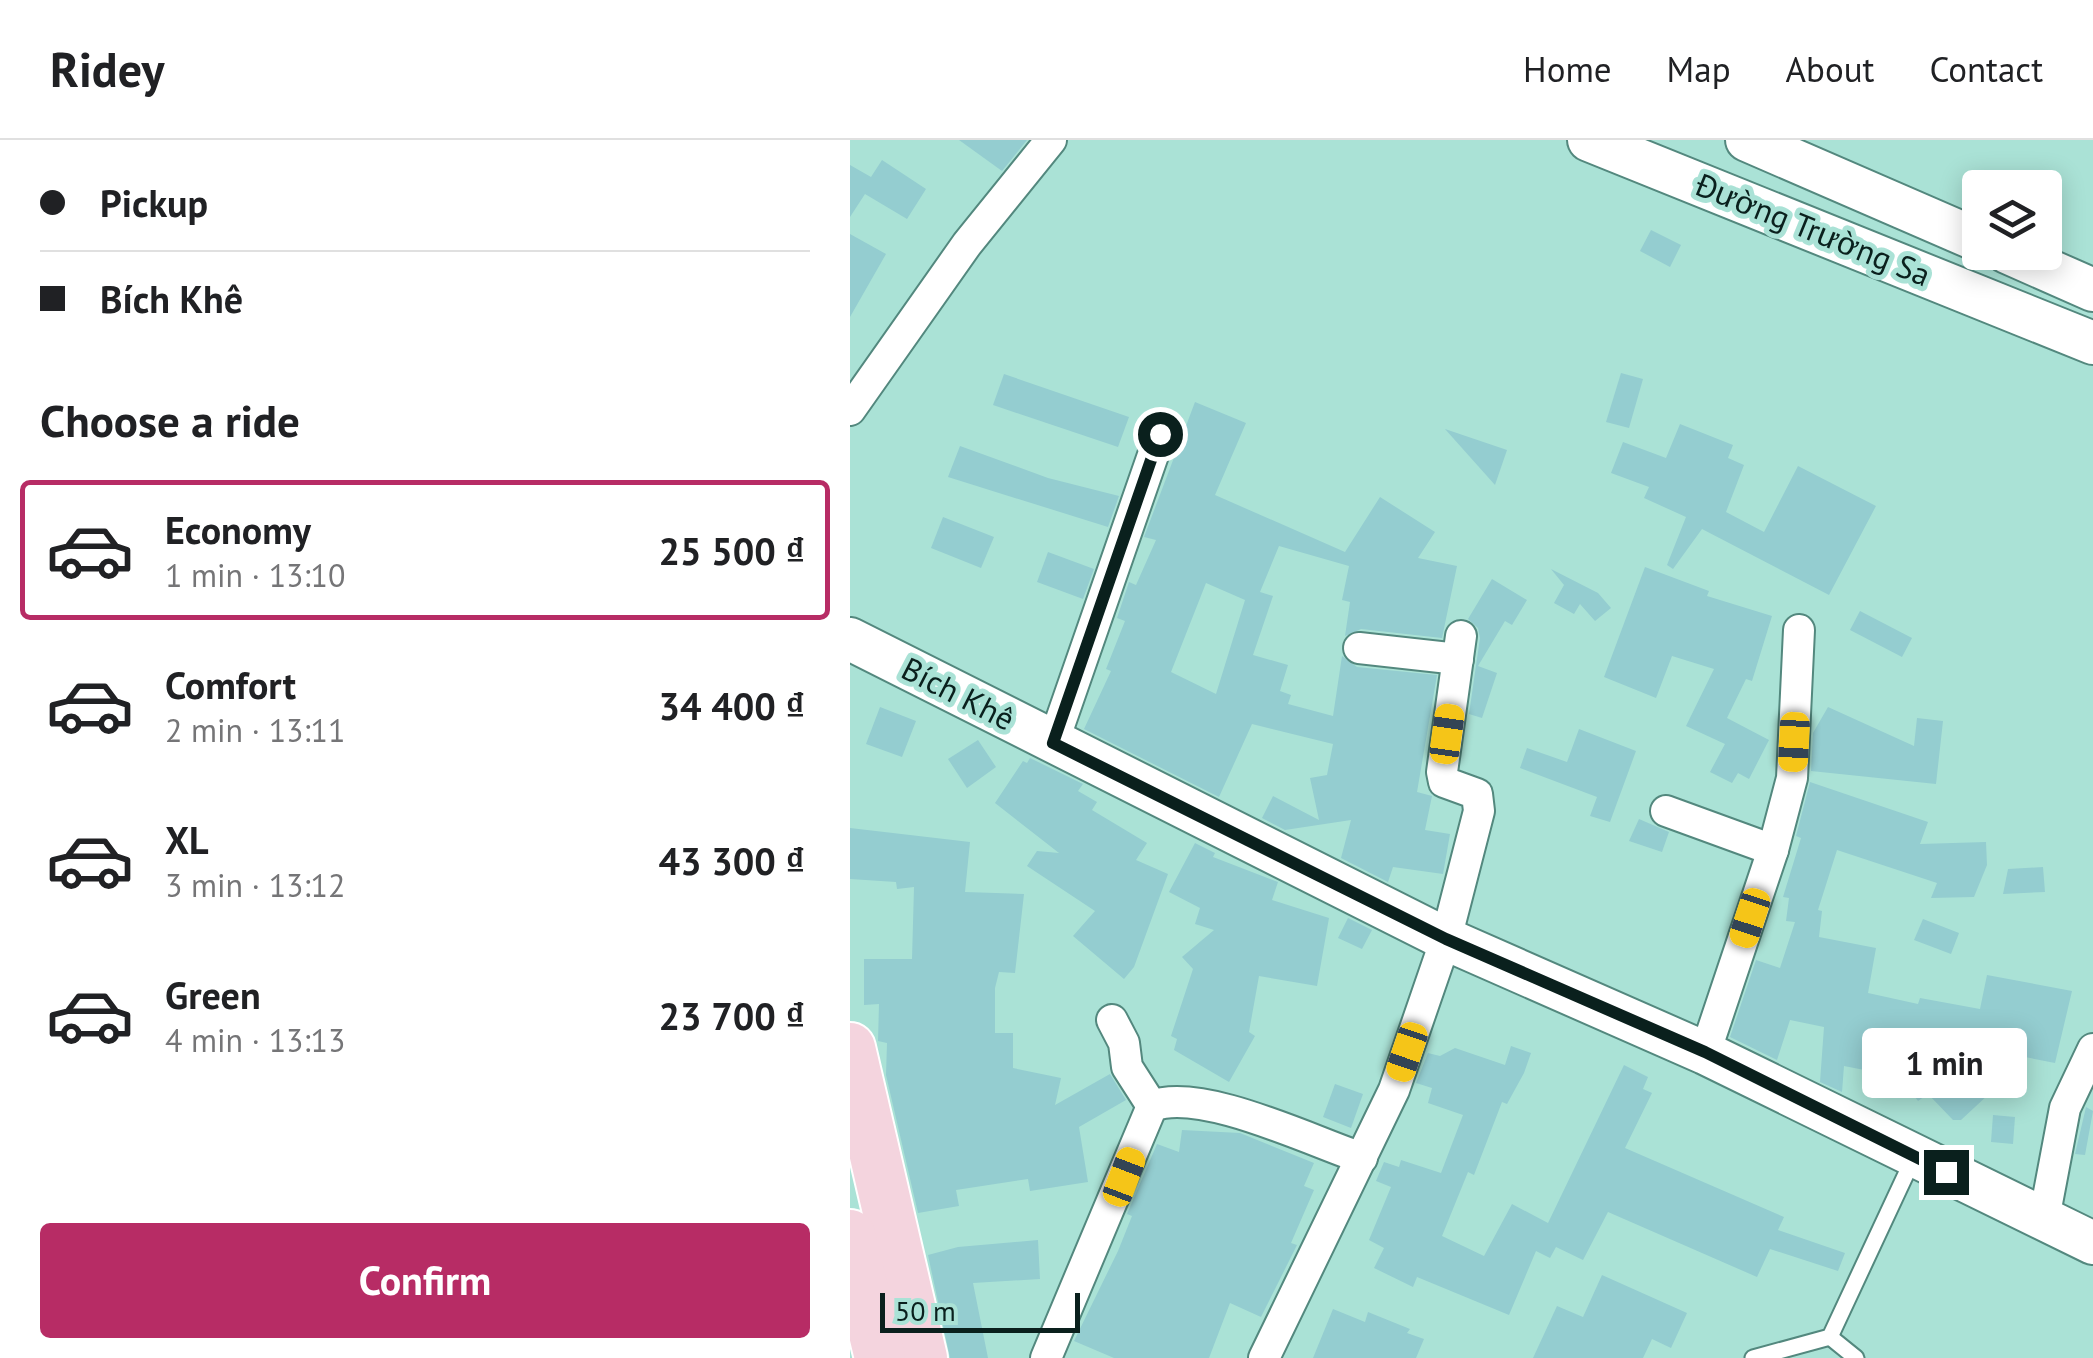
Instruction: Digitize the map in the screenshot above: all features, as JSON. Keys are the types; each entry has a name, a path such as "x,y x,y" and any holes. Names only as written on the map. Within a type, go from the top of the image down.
{"highway":[{"path":"850,1048 922,1358"},
{"path":"850,1236 880,1358"}],"main road":[{"name":"Đường Trường Sa","path":"1589,140 2093,343"},
{"name":"Đường Trường Sa","path":"1747,140 1962,233"},
{"path":"2048,270 2093,290"},
{"name":"Bích Khê","path":"850,639 1446,939 1705,1052 2093,1243"}],"street":[{"path":"850,410 967,244 1051,140"},
{"path":"1053,743 1160,434"},
{"path":"1705,1052 1773,850 1792,778 1799,630"},
{"path":"1264,1358 1394,1090 1446,939 1478,811 1477,794 1444,782 1442,772 1459,647 1360,648"},
{"path":"1666,810 1773,850"},
{"path":"1112,1020 1124,1043 1127,1067 1152,1106"},
{"path":"2044,1219 2065,1108 2093,1049"},
{"path":"1046,1358 1152,1106 1168,1100 1229,1112 1362,1158"}],"lane":[{"path":"1830,1338 1914,1157"},
{"path":"1752,1358 1830,1338"},
{"path":"1830,1338 1856,1358"}],"building":[{"path":"959,140 1027,140 1002,171"},
{"path":"882,160 926,189 907,219 865,194 850,217 850,165 871,177"},
{"path":"1651,230 1681,245 1670,267 1640,251"},
{"path":"850,234 886,254 850,317"},
{"path":"1621,373 1643,379 1629,428 1606,422"},
{"path":"1004,374 1129,417 1118,447 993,405"},
{"path":"1195,402 1246,423 1215,495 1345,552 1380,497 1435,532 1418,558 1457,566 1442,638 1361,629 1345,636 1350,602 1342,600 1349,566 1279,546 1260,592 1273,596 1253,655 1288,665 1280,691 1291,695 1288,704 1333,716 1342,656 1357,667 1437,675 1417,792 1432,796 1425,830 1450,834 1443,874 1393,867 1388,882 1341,858 1351,820 1285,830 1262,818 1273,796 1319,820 1310,778 1327,775 1333,744 1252,724 1219,797 1084,729 1111,671 1106,669 1125,621 1117,618 1129,582 1136,585 1156,540 1144,537","holes":["1206,583 1245,600 1216,694 1171,672"]},
{"path":"1680,424 1733,445 1728,458 1744,465 1726,512 1764,532 1798,466 1876,506 1829,595 1702,529 1673,569 1667,565 1686,517 1644,498 1649,487 1611,473 1623,442 1666,458"},
{"path":"1445,429 1507,450 1495,485"},
{"path":"960,446 1048,478 1119,496 1108,527 948,477"},
{"path":"943,517 994,537 981,568 931,548"},
{"path":"1048,552 1094,569 1083,599 1037,582"},
{"path":"1645,567 1709,591 1707,596 1772,616 1752,681 1746,679 1727,718 1769,740 1749,779 1738,773 1732,783 1710,772 1725,744 1686,726 1714,669 1672,656 1656,698 1604,677"},
{"path":"1551,569 1598,593 1611,608 1595,621 1580,604 1574,614 1554,603 1564,585"},
{"path":"1492,579 1527,600 1512,625 1505,621 1478,666 1497,673 1482,718 1469,714 1480,638 1478,628 1468,619"},
{"path":"1860,611 1912,638 1902,657 1850,630"},
{"path":"880,707 916,721 902,757 866,744"},
{"path":"1828,707 1914,746 1917,718 1943,721 1936,784 1811,771 1813,733"},
{"path":"1579,729 1636,751 1610,822 1590,816 1597,797 1520,768 1527,748 1567,762"},
{"path":"978,740 996,767 967,788 948,759"},
{"path":"1030,758 1083,784 1078,791 1097,802 1092,810 1147,843 1136,860 1168,874 1134,967 1124,979 1073,936 1095,911 1027,866 1037,851 1059,853 995,803 1023,761 1027,763"},
{"path":"1810,782 1928,822 1920,844 1986,842 1987,865 1974,897 1931,898 1937,883 1837,850 1818,910 1822,911 1819,937 1876,948 1868,993 1918,1004 1920,998 1980,1009 1987,975 2072,991 2055,1063 1938,1040 1989,1094 1961,1120 1953,1120 1928,1094 1918,1101 1900,1077 1844,1066 1842,1092 1820,1082 1824,1027 1790,1020 1777,1060 1730,1037 1756,960 1780,968 1795,922 1786,921 1789,898 1783,897 1801,838 1796,836"},
{"path":"1639,819 1669,832 1662,852 1629,841"},
{"path":"850,828 970,842 965,892 1024,894 1015,973 999,972 995,988 995,1033 1013,1033 1013,1068 1061,1078 1055,1105 1110,1074 1126,1100 1079,1127 1088,1182 1030,1191 1028,1179 956,1190 959,1206 918,1213 886,1075 887,1043 878,1041 879,1004 864,1005 864,959 912,959 914,887 897,889 896,882 850,879"},
{"path":"1195,843 1215,853 1213,857 1278,882 1272,900 1329,918 1317,986 1259,976 1249,1032 1255,1036 1229,1082 1174,1050 1177,1039 1171,1036 1193,969 1182,957 1214,930 1195,924 1200,908 1169,892"},
{"path":"2043,867 2045,892 2003,894 2008,869"},
{"path":"1348,918 1372,930 1362,949 1338,938"},
{"path":"1923,919 1959,933 1951,954 1914,940"},
{"path":"1511,1046 1531,1053 1524,1073 1507,1104 1502,1102 1474,1175 1468,1172 1442,1236 1484,1256 1512,1204 1548,1223 1624,1065 1648,1077 1643,1089 1652,1093 1625,1148 1784,1217 1778,1230 1845,1253 1838,1271 1770,1249 1757,1277 1608,1212 1583,1260 1556,1247 1550,1258 1536,1251 1509,1315 1417,1277 1413,1287 1374,1268 1384,1248 1369,1240 1391,1187 1376,1181 1384,1162 1399,1167 1401,1160 1441,1173 1463,1115 1428,1103 1432,1088 1416,1083 1428,1053 1440,1056 1455,1048 1505,1065"},
{"path":"1335,1084 1363,1094 1351,1128 1323,1117"},
{"path":"2086,1107 2093,1111 2085,1155 2075,1154"},
{"path":"1993,1115 2015,1117 2013,1144 1991,1142"},
{"path":"1182,1130 1240,1133 1314,1163 1304,1186 1314,1190 1291,1243 1297,1245 1261,1317 1230,1303 1209,1358 1114,1358 1074,1341 1118,1251 1132,1216 1127,1214 1157,1144 1179,1152"},
{"path":"1038,1240 1040,1279 973,1283 988,1358 950,1358 928,1255 958,1247"},
{"path":"1602,1275 1687,1313 1671,1348 1652,1339 1643,1358 1533,1358 1557,1306 1583,1317"},
{"path":"1333,1309 1365,1322 1368,1312 1410,1329 1407,1333 1424,1339 1416,1358 1313,1358"}],"route":[{"path":"1160,434 1053,743 1446,939 1705,1052 1946,1172"}]}
